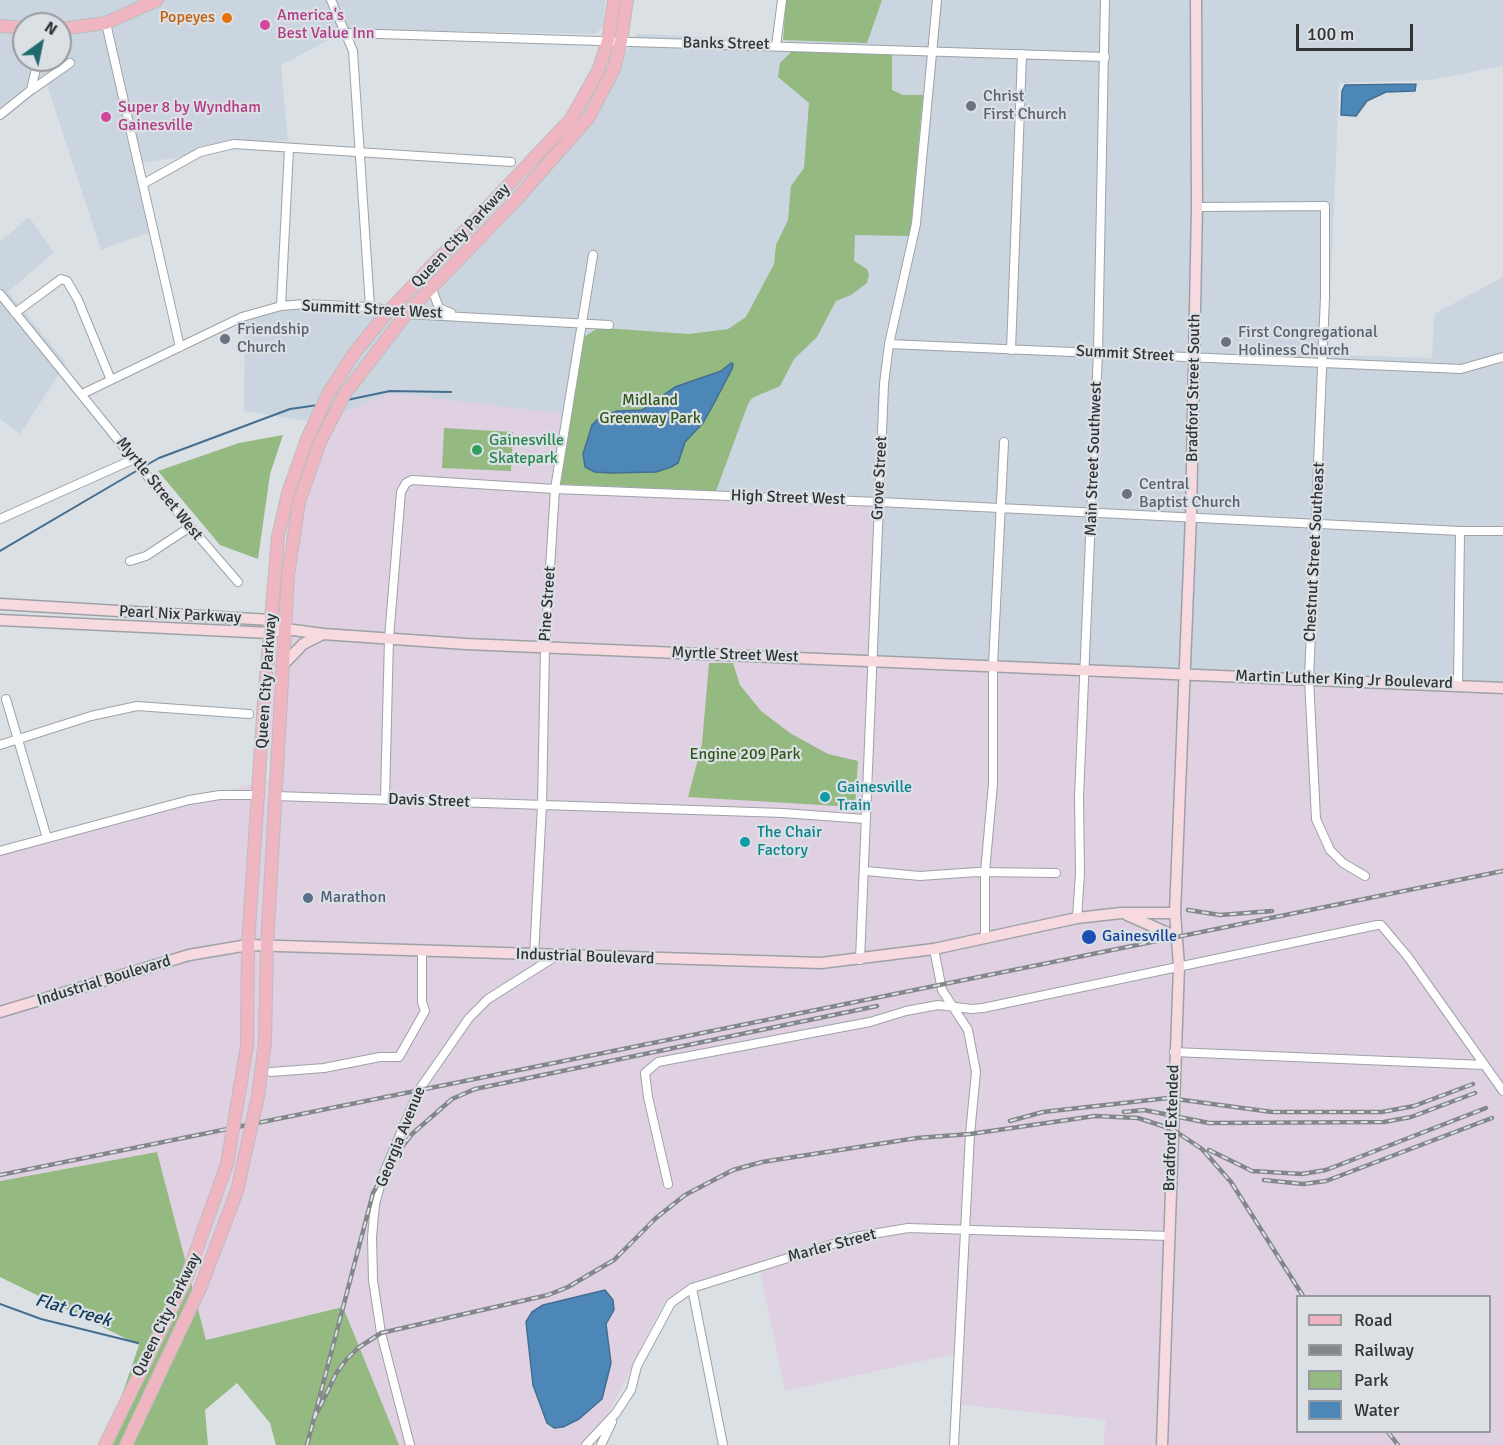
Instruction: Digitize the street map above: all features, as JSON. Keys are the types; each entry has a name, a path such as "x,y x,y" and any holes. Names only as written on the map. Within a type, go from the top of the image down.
{"main road":[{"path":"72,27 106,23 157,0"},
{"name":"Queen City Parkway","path":"105,1445 186,1279 227,1164 247,1046 248,945 270,626 278,537 288,493 308,438 334,385 355,352 389,311 565,128 594,81 608,40 614,0"},
{"name":"Queen City Parkway","path":"126,1445 201,1286 237,1191 258,1096 265,1042 267,945 282,666 292,537 299,502 320,442 344,395 406,314 547,166 589,117 614,69 627,0"},
{"name":"Davis Street","path":"260,795 276,796"}],"street":[{"path":"331,0 353,51 370,307"},
{"path":"776,45 782,0"},
{"name":"Grove Street","path":"860,960 866,871 865,819 884,384 889,344 916,224 937,0"},
{"name":"Main Street Southwest","path":"1077,918 1098,352 1105,0"},
{"name":"Bradford Street South","path":"1179,811 1195,357 1196,0"},
{"path":"106,23 180,347"},
{"name":"Banks Street","path":"347,33 1105,57"},
{"path":"1011,350 1022,54"},
{"path":"20,99 34,85 36,72"},
{"path":"0,115 58,72"},
{"path":"143,184 189,156 211,147 234,144 511,162"},
{"path":"281,306 289,149"},
{"name":"Chestnut Street Southeast","path":"1197,207 1325,206 1323,364 1309,679 1318,826 1330,850 1343,862 1365,876"},
{"name":"Pine Street","path":"534,956 542,806 545,648 555,489 593,255"},
{"path":"15,313 62,279 67,281 111,380"},
{"path":"432,289 439,308 455,315"},
{"name":"Myrtle Street West","path":"0,294 190,527 238,582"},
{"name":"Summitt Street West","path":"82,394 242,317 281,306 305,304 370,307 406,314 609,325"},
{"name":"Summit Street","path":"889,344 1461,369 1503,357"},
{"path":"985,939 986,872 993,784 993,665 1004,442"},
{"path":"0,519 134,459"},
{"name":"High Street West","path":"389,638 401,492 406,483 412,480 555,489 1092,511 1460,531 1503,531"},
{"path":"130,561 146,556 190,527"},
{"path":"1458,685 1460,531"},
{"name":"Pearl Nix Parkway","path":"0,604 286,629"},
{"name":"Pearl Nix Parkway","path":"0,620 270,626"},
{"name":"Myrtle Street West","path":"286,629 323,634 545,648 1184,674"},
{"path":"282,666 303,644 323,634"},
{"path":"385,799 389,638"},
{"name":"Martin Luther King Jr Boulevard","path":"1184,674 1503,688"},
{"path":"6,699 47,838"},
{"path":"0,745 91,716 137,706 249,714"},
{"name":"Davis Street","path":"0,851 189,800 220,795 260,795"},
{"name":"Davis Street","path":"276,796 783,813 865,819"},
{"name":"Bradford Extended","path":"1162,1445 1174,1052 1179,966 1175,913 1179,811"},
{"path":"866,871 920,876 986,872 1056,873"},
{"path":"1121,913 1177,937"},
{"name":"Industrial Boulevard","path":"0,1012 189,956 248,945 769,963 860,960 934,949 1077,918 1121,913 1175,913"},
{"path":"668,1184 645,1073 658,1062 870,1022 906,1011 938,1005 982,1008 1382,925 1503,1091"},
{"path":"934,949 942,990 968,1030 976,1072 970,1134 954,1445"},
{"path":"271,1072 324,1068 380,1057 399,1057 425,1011 422,1002 422,952"},
{"name":"Georgia Avenue","path":"410,1445 381,1333 373,1280 372,1237 375,1204 383,1175 419,1090 469,1018 488,999 556,956"},
{"path":"1174,1052 1485,1065"},
{"name":"Marler Street","path":"586,1445 616,1413 631,1390 637,1366 656,1326 671,1303 692,1288 855,1237 908,1228 1169,1236"},
{"path":"692,1288 723,1445"},
{"path":"601,1445 616,1413"}],"shaded area":[{"path":"0,0 605,0 603,27 595,34 350,29 281,65 288,140 135,164 150,232 101,250 47,85 0,120"},
{"path":"786,0 1503,0 1503,66 1432,80 1339,83 1328,355 1432,358 1434,314 1503,277 1503,686 868,657 879,502 555,489 318,423 244,411 245,316 281,299 389,311 489,212 583,125 637,34 783,40"},
{"path":"29,217 54,252 8,292 66,363 20,434 0,419 0,242"},
{"path":"390,393 566,414 555,489 879,502 868,657 1503,686 1503,1445 1103,1445 1106,1420 956,1404 959,1353 785,1391 759,1267 693,1284 662,1305 593,1445 399,1445 343,1307 206,1340 157,1152 0,1181 0,848 269,780 269,732 279,584 288,575 318,423"}],"green space":[{"path":"786,0 882,0 867,43 783,40"},
{"name":"Midland Greenway Park","path":"792,51 892,54 892,90 903,95 923,95 910,236 855,235 854,261 867,269 869,274 867,283 851,295 836,301 817,337 794,359 780,386 752,398 716,491 559,484 582,340 587,335 598,328 689,334 728,329 746,317 774,264 776,245 788,220 791,186 804,168 809,103 778,77 780,63"},
{"name":"Gainesville Skatepark","path":"444,428 513,432 511,471 442,468"},
{"path":"283,435 270,474 258,559 220,545 158,471 239,443"},
{"name":"Engine 209 Park","path":"709,663 733,663 740,685 761,711 790,733 828,754 858,761 855,807 688,797 702,744"},
{"path":"157,1152 206,1340 343,1307 399,1445 276,1445 270,1423 237,1383 205,1410 208,1445 105,1445 139,1345 0,1277 0,1181"}],"water":[{"path":"1416,84 1415,91 1386,92 1367,101 1356,116 1341,115 1342,91 1345,85"},
{"path":"731,363 733,364 732,369 712,407 703,423 685,442 678,463 656,472 595,472 585,467 583,454 592,425 599,418 617,411 642,410 675,387 721,371"},
{"path":"605,1290 613,1300 614,1310 606,1324 611,1363 602,1399 579,1419 563,1427 554,1428 547,1423 533,1385 526,1322 532,1312 543,1305"}],"waterway":[{"path":"347,400 390,391 451,392"},
{"path":"143,467 159,458 290,409 318,405"},
{"path":"0,551 138,470"},
{"name":"Flat Creek","path":"0,1304 41,1319 138,1343"}],"railway":[{"path":"0,1175 1503,871"},
{"path":"1188,910 1220,915 1272,911"},
{"path":"307,1445 373,1193 393,1158 412,1134 452,1099 475,1089 877,1006"},
{"path":"1010,1121 1043,1112 1168,1098 1272,1112 1382,1112 1414,1106 1473,1084"},
{"path":"1124,1112 1144,1110 1209,1123 1384,1122 1411,1117 1475,1093"},
{"path":"1209,1150 1252,1171 1302,1174 1326,1170 1486,1108"},
{"path":"314,1419 337,1372 346,1360 358,1348 381,1333 548,1295 568,1287 614,1260 656,1218 685,1195 733,1170 762,1162 917,1138 970,1134 1095,1116 1138,1118 1172,1129 1202,1149 1231,1182 1302,1295"},
{"path":"1264,1180 1303,1184 1326,1181 1492,1118"},
{"path":"1389,1433 1398,1445"}],"place":[{"name":"Popeyes","path":"227,18"},
{"name":"America's Best Value Inn","path":"265,25"},
{"name":"Christ First Church","path":"971,106"},
{"name":"Super 8 by Wyndham Gainesville","path":"106,117"},
{"name":"Friendship Church","path":"225,339"},
{"name":"First Congregational Holiness Church","path":"1226,342"},
{"name":"Gainesville Skatepark","path":"477,450"},
{"name":"Central Baptist Church","path":"1127,494"},
{"name":"Gainesville Train","path":"825,797"},
{"name":"The Chair Factory","path":"745,842"},
{"name":"Marathon","path":"308,898"},
{"name":"Gainesville","path":"1089,937"}]}
